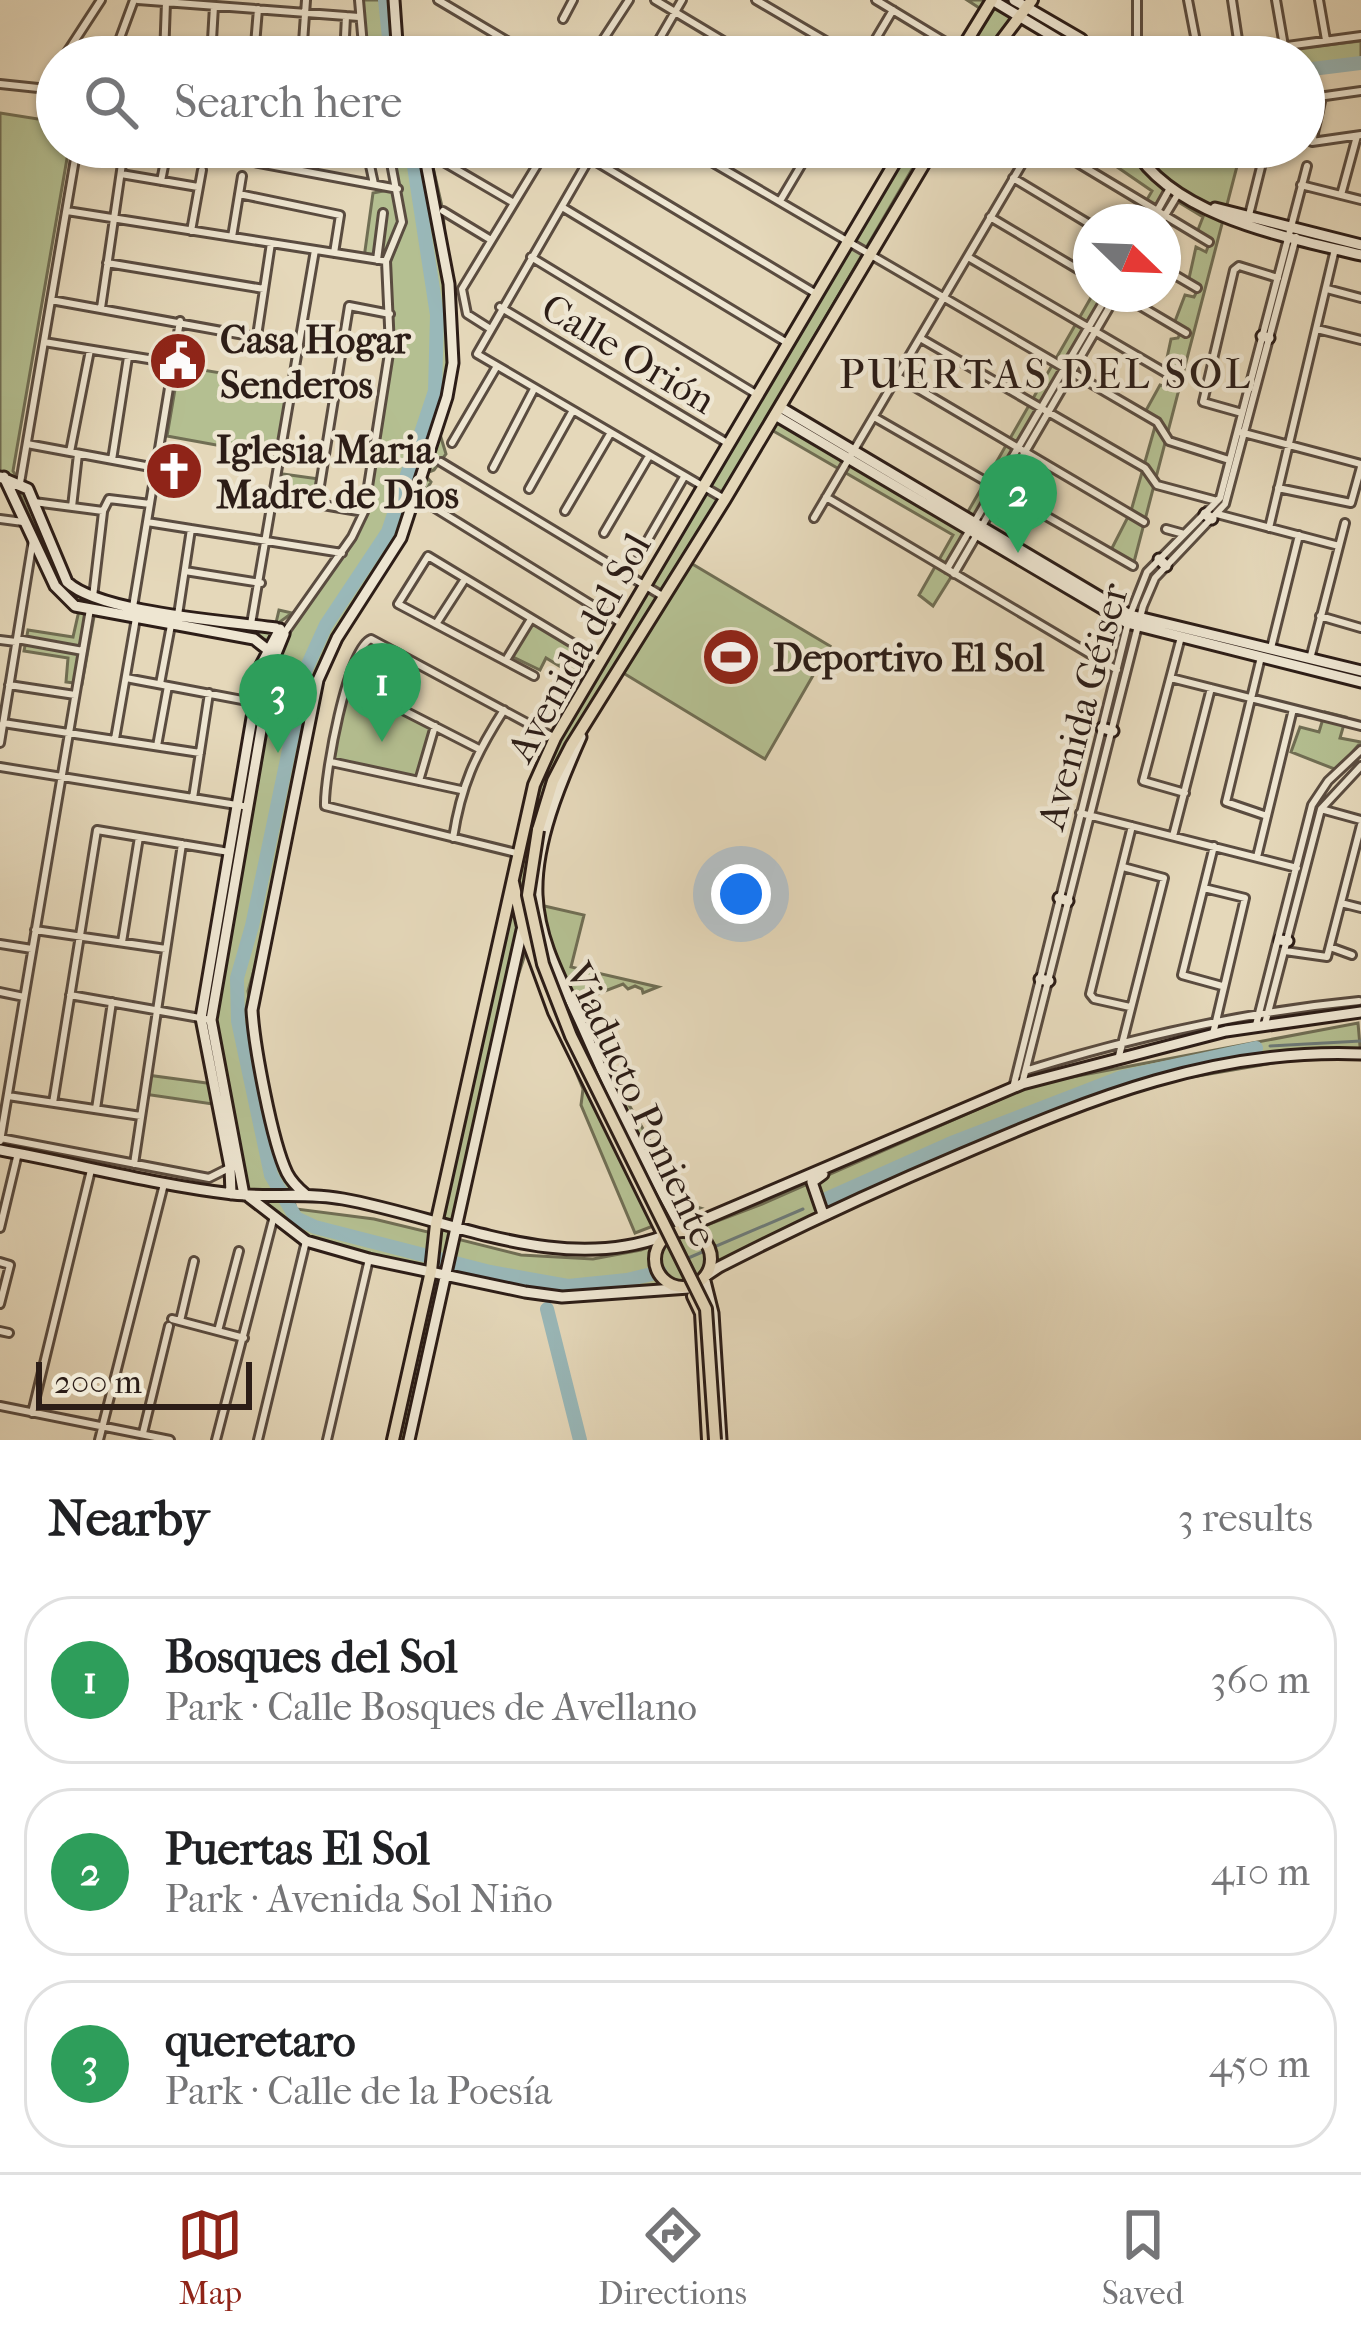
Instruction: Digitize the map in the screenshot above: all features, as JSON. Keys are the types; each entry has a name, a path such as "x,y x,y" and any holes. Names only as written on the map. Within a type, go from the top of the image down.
{"main road":[{"path":"394,0 397,36"},
{"path":"972,36 992,0 1027,8 1059,36"},
{"path":"1014,0 1077,36"},
{"path":"1005,36 1027,8"},
{"path":"304,1195 288,1174 280,1151 253,1034 252,1010 318,680 338,638 401,538 439,432 453,363 448,284 430,168"},
{"name":"Avenida del Sol","path":"393,1440 432,1264 436,1223 534,785 599,658 892,168"},
{"name":"Avenida del Sol","path":"549,794 587,723 922,168"},
{"path":"1144,168 1212,208 1361,255"},
{"path":"1293,233 1361,245"},
{"path":"777,411 1134,620 1180,637 1228,644"},
{"path":"2,477 20,483 34,502 67,582 91,603"},
{"path":"2,477 63,598 254,639 270,651"},
{"path":"174,620 284,628 270,651 258,703 243,806 229,852 206,1019 231,1194"},
{"path":"1134,620 1310,664 1361,682"},
{"path":"270,651 206,1019 244,1195 306,1241 369,1259 432,1264 445,1275 562,1297 688,1288 822,1212 1065,1108 1160,1078 1264,1060 1361,1054"},
{"path":"1310,664 1361,671"},
{"name":"Avenida del Sol","path":"587,723 551,815 537,899 555,969 614,1104 682,1229"},
{"name":"Viaducto Poniente","path":"549,794 527,895 543,964 571,1036 706,1309 714,1440"},
{"path":"513,880 523,927 554,1012 664,1236"},
{"path":"409,1440 523,927"},
{"path":"0,1141 18,1153 231,1194 338,1198 436,1223 455,1234 575,1251 635,1246 1017,1082 1262,1018 1360,1007"},
{"path":"822,1212 812,1193 815,1178 848,1162 854,1154"},
{"path":"682,1229 696,1234 709,1250 711,1264 704,1277 713,1312 714,1440"},
{"path":"664,1236 655,1256 663,1281 688,1288 701,1313 714,1440"}],"street":[{"path":"78,36 101,0"},
{"path":"121,36 136,0 359,17"},
{"path":"303,36 306,0"},
{"path":"359,0 361,36"},
{"path":"438,0 498,36"},
{"path":"454,10 460,0"},
{"path":"563,19 573,0"},
{"path":"605,36 628,0"},
{"path":"655,0 715,36"},
{"path":"662,36 682,0"},
{"path":"756,0 817,36"},
{"path":"876,0 933,36"},
{"path":"1137,0 1137,36"},
{"path":"1189,0 1198,36"},
{"path":"1232,0 1237,36"},
{"path":"1276,0 1282,36"},
{"path":"1319,0 1326,40 1361,36"},
{"path":"165,36 166,2"},
{"path":"212,36 214,6"},
{"path":"256,36 258,9"},
{"path":"878,36 893,10"},
{"path":"345,36 346,16"},
{"path":"0,84 36,88"},
{"path":"1325,97 1361,92"},
{"path":"1325,140 1359,136 1341,195"},
{"path":"20,483 74,168"},
{"path":"100,308 122,168"},
{"path":"161,181 164,168"},
{"path":"287,168 398,189"},
{"path":"371,168 374,184"},
{"path":"382,260 402,222 393,168"},
{"path":"455,168 514,203"},
{"path":"489,328 467,314 463,289 536,168"},
{"path":"584,168 477,354 725,499"},
{"path":"607,168 818,295"},
{"path":"722,168 1157,422 1169,442 1229,460"},
{"path":"780,202 800,168"},
{"path":"814,518 1019,168"},
{"path":"1084,168 1142,204"},
{"path":"1248,221 1261,168"},
{"path":"1293,233 1306,168"},
{"path":"191,231 202,170"},
{"path":"121,175 199,187"},
{"path":"232,237 242,176"},
{"path":"1013,178 1073,213"},
{"path":"1301,185 1361,200"},
{"path":"1167,204 1175,190"},
{"path":"239,194 340,214 334,253"},
{"path":"562,207 789,344"},
{"path":"67,211 382,260"},
{"path":"443,211 491,240"},
{"path":"284,628 342,553 364,512 390,347 383,213"},
{"path":"990,217 1073,266"},
{"path":"1181,227 1209,242"},
{"name":"Avenida Géiser","path":"1063,900 1091,815 1117,670 1134,620 1184,534 1212,516 1240,432 1277,278 1293,233"},
{"name":"Avenida Géiser","path":"1163,563 1225,504 1293,233"},
{"path":"257,336 271,243"},
{"path":"1269,528 1335,248"},
{"path":"251,624 314,250"},
{"path":"531,256 759,395"},
{"path":"968,256 1173,377"},
{"path":"107,263 264,290"},
{"path":"1242,412 1203,402 1234,270 1239,266 1277,278"},
{"path":"1181,279 1197,288"},
{"path":"1327,289 1361,298"},
{"path":"51,300 299,345"},
{"path":"364,512 317,504 349,306 391,315"},
{"name":"Calle Orión","path":"500,308 729,444"},
{"path":"950,572 1100,312"},
{"path":"1091,331 1105,312"},
{"path":"1150,312 1186,333"},
{"path":"115,740 180,321"},
{"path":"1317,329 1361,340"},
{"path":"920,338 1145,468 1159,485 1217,501"},
{"path":"44,342 173,363"},
{"path":"71,506 89,350"},
{"path":"112,460 128,356"},
{"path":"452,443 497,366"},
{"path":"898,376 1144,522"},
{"path":"493,467 534,389"},
{"path":"529,489 572,412"},
{"path":"874,417 1133,566"},
{"path":"1240,432 1361,465 1351,503 1278,488"},
{"path":"565,511 610,434"},
{"path":"27,444 156,468"},
{"path":"604,533 649,456"},
{"path":"441,462 664,597"},
{"path":"639,555 685,477"},
{"path":"826,497 1117,670"},
{"path":"150,504 112,498 106,500 103,511 0,1141 209,1178 230,1167"},
{"path":"34,502 103,511"},
{"path":"430,505 622,623"},
{"path":"1212,516 1339,546"},
{"path":"0,519 26,523"},
{"path":"147,522 342,553"},
{"path":"1310,664 1345,523"},
{"path":"157,746 191,529"},
{"path":"1166,529 1184,534"},
{"path":"1267,815 1226,802 1299,536"},
{"path":"0,743 33,538"},
{"path":"534,676 398,604 424,560 433,557 599,658"},
{"path":"184,571 261,583"},
{"path":"436,623 465,579"},
{"path":"1320,616 1361,628"},
{"path":"506,660 531,619"},
{"name":"Avenida Géiser","path":"1017,1082 1027,1071 1080,813 1107,730 1134,620"},
{"path":"1180,637 1144,783 1185,793"},
{"path":"518,854 325,806 348,682 366,639 555,738"},
{"path":"0,640 83,651"},
{"path":"1171,677 1361,726"},
{"path":"126,678 258,703"},
{"path":"348,682 478,749"},
{"path":"9,685 75,695"},
{"path":"1173,836 1211,688"},
{"path":"193,798 208,693"},
{"path":"1257,857 1292,708"},
{"path":"453,838 461,790 478,749 504,710"},
{"path":"3,723 200,753"},
{"path":"419,781 435,726"},
{"path":"1302,869 1312,805 1328,781 1361,750"},
{"path":"331,762 461,790"},
{"path":"1027,1071 1123,1040 1214,1021 1262,1018 1321,809 1361,766"},
{"path":"0,767 243,806"},
{"path":"1284,944 1325,959 1356,862 1361,822 1321,809"},
{"path":"1080,813 1302,869"},
{"path":"1130,1007 1091,998 1132,826"},
{"path":"53,1103 97,830 229,852"},
{"path":"122,942 139,837"},
{"path":"134,1164 182,844"},
{"path":"1214,846 1182,975 1222,986"},
{"path":"1119,1056 1164,878 1123,867"},
{"path":"1204,888 1245,898 1213,1034"},
{"path":"1341,903 1361,908"},
{"path":"35,930 166,949"},
{"path":"0,944 32,949"},
{"path":"1330,947 1352,956"},
{"name":"Avenida Géiser","path":"1017,1082 1045,980"},
{"path":"0,992 24,997"},
{"path":"70,995 206,1019"},
{"path":"96,1109 112,1002"},
{"path":"8,1096 141,1116"},
{"path":"0,1228 18,1153"},
{"path":"32,1413 92,1166"},
{"path":"99,1440 165,1181"},
{"path":"216,1440 274,1216"},
{"path":"258,1440 306,1241"},
{"path":"218,1331 239,1251"},
{"path":"327,1440 369,1259"},
{"path":"142,1434 194,1261"},
{"path":"0,1262 10,1265 0,1304"},
{"path":"174,1322 244,1338"},
{"path":"0,1406 170,1440"},
{"path":"397,1424 412,1427"}],"green space":[{"path":"359,0 394,0 397,36 363,36"},
{"path":"967,0 1025,0 999,36 973,36 987,13"},
{"path":"1361,41 1361,65 1325,70 1325,45"},
{"path":"0,113 36,119 36,168 65,168 13,471 39,513 70,590 98,599 275,627 279,610 292,613 277,624 274,653 364,512 390,347 386,262 364,258 373,193 398,188 393,168 433,168 443,211 452,338 439,431 446,454 434,470 424,474 431,482 309,700 270,914 248,991 263,1078 296,1209 374,1219 440,1235 514,876 552,748 896,168 913,168 775,404 966,515 1083,312 1108,312 981,528 1130,615 1361,671 1361,681 1152,630 978,534 933,606 919,595 953,535 763,425 684,559 830,646 765,759 620,671 560,774 540,871 540,905 584,915 571,967 658,987 643,993 623,984 584,999 625,1098 657,1153 669,1150 663,1175 673,1200 700,1208 635,1233 581,1105 583,1089 526,951 485,1080 449,1237 521,1255 593,1259 641,1250 762,1204 1035,1084 1358,1023 1361,1057 1319,1055 1122,1089 878,1190 672,1289 577,1301 440,1277 404,1440 398,1440 432,1276 306,1241 244,1195 242,1185 236,1187 220,1105 144,1094 147,1075 214,1084 204,1019 259,708 265,640 95,611 82,684 66,682 68,658 24,651 28,630 73,637 80,606 64,593 8,475 0,473"},
{"path":"1119,168 1237,168 1133,566 1110,552 1131,511 1156,423 1144,414 1160,385 1167,387 1173,378 1164,372 1171,339 1181,331 1174,324 1185,295 1194,297 1197,291 1188,283 1196,247 1206,252 1209,244 1196,235 1203,217 1175,200 1172,204 1144,204 1152,191"},
{"path":"179,366 227,374 235,388 286,397 277,456 167,436"},
{"path":"283,474 319,479 315,505 279,502"},
{"path":"530,621 590,659 579,678 546,658 540,670 509,655"},
{"path":"1129,630 1134,631 1031,1045 1026,1044"},
{"path":"348,682 435,726 419,781 331,762"},
{"path":"1325,712 1346,717 1340,738 1361,742 1337,770 1291,752 1300,727 1319,732"}],"waterway":[{"path":"385,0 389,36"},
{"path":"1030,15 1067,36"},
{"path":"1325,67 1361,63"},
{"path":"414,168 437,315 435,391 388,532 326,625 306,669 237,978 238,1021 271,1175 296,1218 315,1227 490,1272 568,1286 660,1272"},
{"path":"1270,1046 1361,1041"},
{"path":"822,1201 954,1142 1122,1077 1256,1048"},
{"path":"686,1259 803,1209"},
{"path":"547,1309 580,1440"}],"place":[{"name":"Casa Hogar Senderos","path":"178,361"},
{"name":"Iglesia Maria Madre de Dios","path":"174,471"},
{"name":"Puertas El Sol","path":"1018,553"},
{"name":"Deportivo El Sol","path":"731,657"},
{"name":"Bosques del Sol","path":"382,742"},
{"name":"queretaro","path":"278,753"}],"district":[{"name":"PUERTAS DEL SOL","path":"1046,373"}]}
